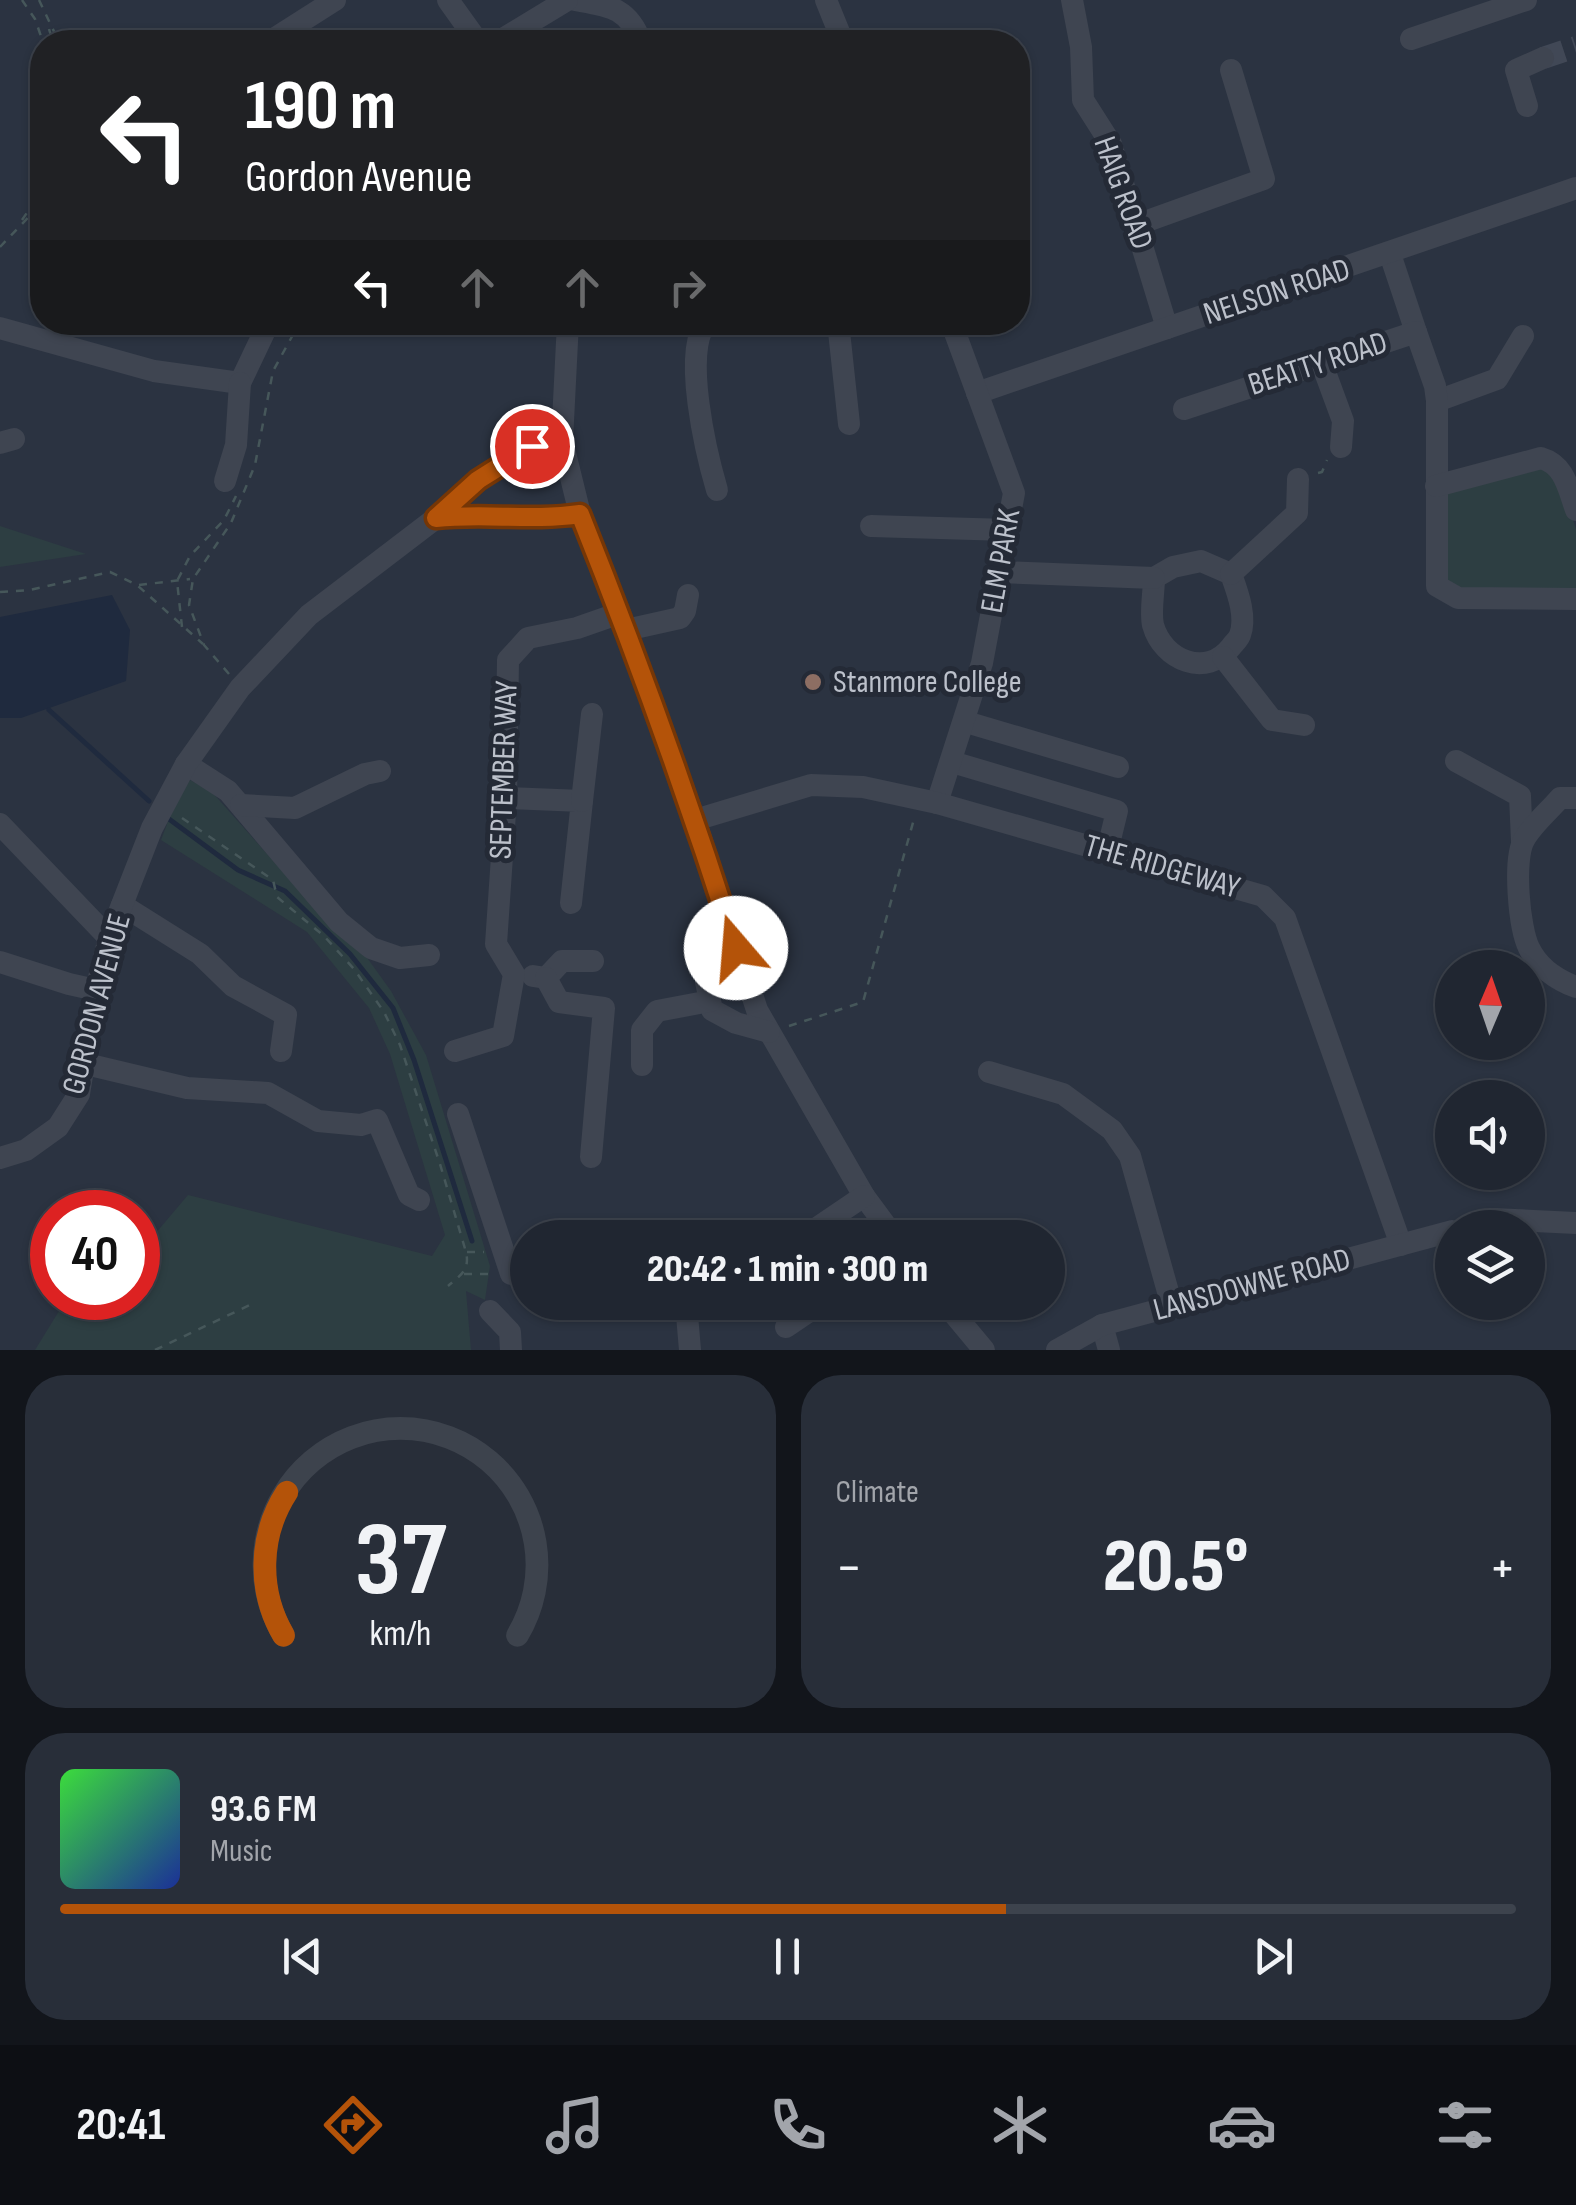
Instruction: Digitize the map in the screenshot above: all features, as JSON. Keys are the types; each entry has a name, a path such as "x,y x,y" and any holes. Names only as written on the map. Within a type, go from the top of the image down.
{"street":[{"path":"289,30 336,0"},
{"path":"448,0 469,30"},
{"path":"518,30 567,0"},
{"path":"575,0 614,7 636,30"},
{"path":"826,0 838,30"},
{"name":"HAIG ROAD","path":"1072,0 1081,48 1083,100 1111,144 1167,328"},
{"path":"1411,40 1526,0"},
{"path":"1527,106 1516,70 1544,58"},
{"path":"1136,225 1264,179 1230,70"},
{"name":"NELSON ROAD","path":"977,392 1576,188"},
{"path":"1390,254 1416,332"},
{"path":"0,328 30,331"},
{"name":"BEATTY ROAD","path":"1184,409 1416,332 1437,401 1437,586 1458,598 1576,599"},
{"path":"62,335 154,370 240,383"},
{"path":"225,481 236,445 240,383 264,335"},
{"path":"567,335 562,441 580,514 695,820 757,1010 882,1220"},
{"path":"700,335 696,346 703,443 717,490"},
{"path":"839,335 849,424"},
{"name":"ELM PARK","path":"929,801 952,762 966,722 982,663 1014,493 956,335"},
{"path":"1437,401 1497,379 1523,336"},
{"path":"1322,364 1343,421 1341,447"},
{"name":"GORDON AVENUE","path":"0,1158 26,1150 58,1127 78,1094 109,938 162,804 240,688 309,615 436,518 478,480 532,446 562,441"},
{"path":"1436,486 1541,458 1553,461 1562,471 1576,510"},
{"path":"1231,574 1297,512 1298,479"},
{"path":"436,518 580,514"},
{"path":"871,526 1008,530"},
{"path":"1000,572 1154,578 1173,567 1201,561 1231,574 1240,598 1240,635 1224,656 1211,664 1186,664 1166,647 1154,626 1154,578"},
{"name":"SEPTEMBER WAY","path":"514,974 496,944 506,798 508,660 528,638 577,628 680,618 688,595"},
{"path":"1224,656 1272,720 1304,725"},
{"path":"572,903 592,714"},
{"path":"966,722 1118,767"},
{"path":"1456,760 1520,796 1568,798"},
{"path":"952,762 1118,811 1106,852"},
{"path":"186,764 228,790 339,922 371,948 400,958 429,955"},
{"path":"241,806 294,808 380,771"},
{"name":"THE RIDGEWAY","path":"695,820 810,784 864,787 929,801 1263,896 1285,918 1401,1245"},
{"path":"1520,796 1518,892 1528,947 1544,968 1561,982 1576,987"},
{"path":"506,798 582,801"},
{"path":"1522,842 1568,798"},
{"path":"0,824 109,938"},
{"path":"122,905 200,954 234,986 286,1015 281,1051"},
{"path":"736,948 706,982 712,1010 736,1023 769,1032"},
{"path":"546,978 562,961 593,961"},
{"path":"0,962 96,990"},
{"path":"455,1052 504,1036 514,974 546,978"},
{"path":"546,978 560,1002 604,1008 591,1156"},
{"path":"642,1065 642,1030 657,1011 710,1001"},
{"path":"86,1064 187,1088 268,1093 318,1121 360,1125 377,1120 409,1195 419,1200"},
{"path":"989,1072 1063,1094 1112,1130 1130,1156 1172,1306"},
{"path":"458,1114 510,1250"},
{"path":"829,1220 864,1196"},
{"path":"1545,1222 1576,1224"},
{"name":"LANSDOWNE ROAD","path":"1056,1350 1102,1325 1435,1235"},
{"path":"490,1312 510,1332 511,1350"},
{"path":"688,1320 690,1350"},
{"path":"786,1328 797,1320"},
{"path":"959,1320 984,1350"},
{"path":"1102,1325 1109,1350"}],"path":[{"path":"22,0 39,30"},
{"path":"40,0 49,30"},
{"path":"48,25 51,30"},
{"path":"19,226 30,209"},
{"path":"0,247 30,215"},
{"path":"204,645 189,606 194,579 231,523 255,464 273,371 293,335"},
{"path":"1298,479 1322,472 1330,452 1341,447"},
{"path":"0,592 30,590 110,572 137,585 204,645 240,688"},
{"path":"137,585 194,579"},
{"path":"769,1032 863,1002 929,801"},
{"path":"162,804 273,880 277,898 324,936 354,969 384,1012 400,1045 440,1164 468,1264 464,1274 448,1286"},
{"path":"464,1274 510,1274"},
{"path":"155,1350 254,1303"}],"shaded area":[{"path":"1536,465 1558,475 1576,529 1576,591 1463,594 1443,578 1442,495"},
{"path":"0,526 86,554 0,567"},
{"path":"190,780 211,791 328,922 368,959 391,991 426,1055 490,1266 485,1300 466,1291 471,1350 35,1350 53,1320 160,1320 160,1228 188,1195 432,1256 445,1235 390,1054 369,1008 307,932 161,840 176,800"}],"water":[{"path":"112,595 130,630 126,681 21,718 0,718 0,617"}],"waterway":[{"path":"49,710 149,801"},
{"path":"169,819 238,870 285,891 350,954 393,1008 414,1060 472,1241"}],"tunnel":[{"path":"1543,58 1576,47"}],"place":[{"name":"Stanmore College","path":"813,682"}],"route":[{"path":"532,446 478,480 436,518 580,514 695,820 736,948"}]}
